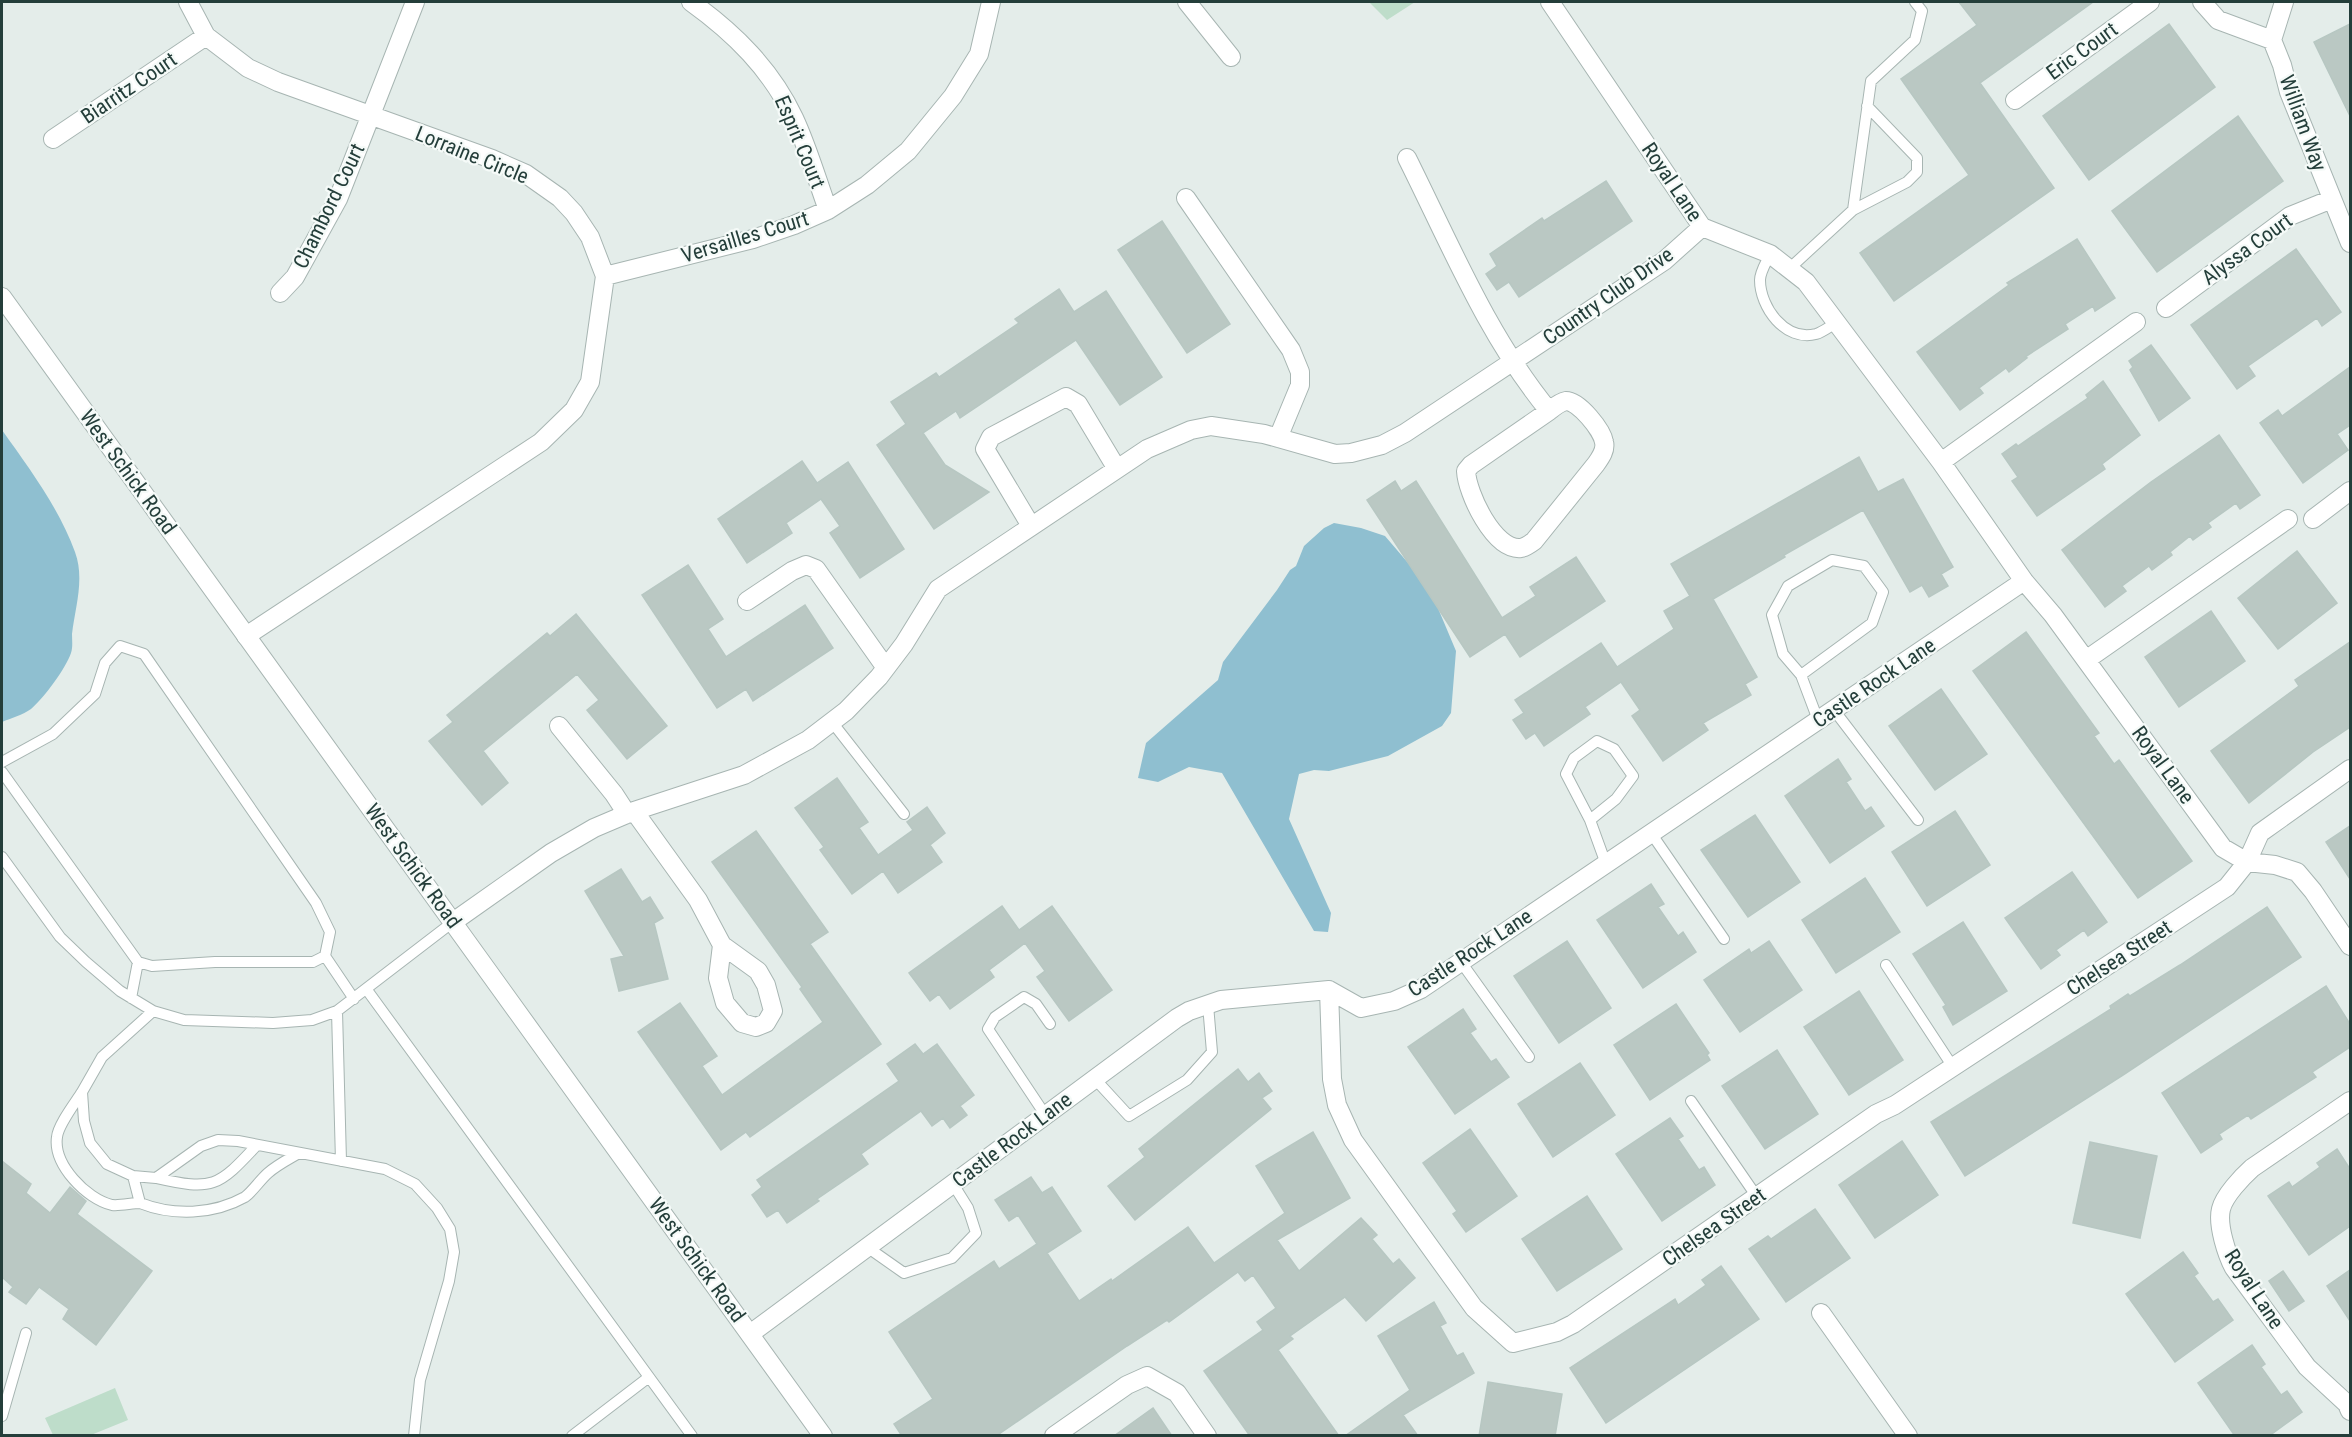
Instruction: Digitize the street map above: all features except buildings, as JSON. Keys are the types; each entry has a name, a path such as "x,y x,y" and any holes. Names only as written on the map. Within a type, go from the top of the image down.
{"street":[{"name":"Lorraine Circle","path":"188,2 206,36 248,68 278,82 492,159 526,174 547,187 574,213 590,237 605,276 590,382 574,410 558,428 541,442 246,636"},
{"name":"Chambord Court","path":"280,293 296,277 338,199 415,2"},
{"name":"Esprit Court","path":"690,2 723,26 758,60 773,80 794,119 828,210"},
{"name":"Versailles Court","path":"605,276 753,239 794,225 828,210 893,165 930,126 953,96 979,54 991,2"},
{"path":"1187,2 1231,57"},
{"name":"Royal Lane","path":"1550,2 1702,227 1770,254 1806,282 1941,462 2024,581 2053,615 2223,848 2247,862 2275,865 2297,872 2313,891 2350,946"},
{"name":"Eric Court","path":"2015,100 2150,2"},
{"path":"2202,2 2218,20 2272,40 2284,2"},
{"name":"Biarritz Court","path":"53,139 206,36"},
{"name":"William Way","path":"2272,40 2289,92 2350,243"},
{"path":"1407,158 1465,275 1512,362 1550,411"},
{"path":"1186,198 1291,350 1300,372 1300,385 1278,438"},
{"name":"Alyssa Court","path":"2166,308 2290,216 2332,198"},
{"name":"Country Club Drive","path":"453,922 551,853 594,828 631,812 744,775 808,740 846,711 886,668 904,644 938,589 1147,449 1169,439 1211,426 1278,438 1335,454 1351,453 1382,445 1405,433 1664,261 1702,227"},
{"name":"West Schick Road","path":"2,300 824,1436"},
{"path":"1941,462 2136,322"},
{"path":"1031,526 986,449 991,436 1066,397 1078,404 1117,469"},
{"path":"1563,401 1570,401 1579,407 1599,430 1604,442 1604,450 1596,464 1534,541 1526,546 1513,547 1502,541 1487,524 1469,488 1466,471 1471,465 1550,411 1563,401"},
{"path":"2313,519 2350,491"},
{"path":"2086,660 2288,519"},
{"path":"747,601 792,571 806,565 816,569 886,668"},
{"name":"Castle Rock Lane","path":"750,1334 1177,1018 1221,1000 1329,990 1361,1008 1380,1006 1421,989 2024,581"},
{"path":"559,726 631,812 698,900 722,945"},
{"path":"2247,862 2260,833 2350,769"},
{"name":"Chelsea Street","path":"1329,990 1332,1079 1337,1105 1353,1140 1474,1308 1513,1343 1557,1332 1573,1324 1876,1114 1895,1105 2227,887 2247,862"},
{"name":"Royal Lane","path":"2349,1405 2307,1367 2234,1268 2226,1254 2223,1242 2221,1209 2239,1181 2252,1168 2350,1101"},
{"path":"1821,1313 1908,1436"},
{"path":"1054,1436 1127,1384 1147,1376 1177,1393 1207,1436"}],"lane":[{"path":"1853,210 1871,81 1915,40 1922,11 1915,2"},
{"path":"1790,268 1853,210 1907,182 1917,172 1917,158 1867,106"},
{"path":"1770,254 1760,278 1765,306 1785,329 1800,334 1816,334 1836,323"},
{"path":"1801,675 1872,623 1882,591 1864,566 1832,560 1788,585 1772,615 1783,654 1801,675 1818,720"},
{"path":"2,762 53,734 95,694 105,663 120,646 144,654 316,903 330,932 325,956 354,999"},
{"path":"1834,710 1918,820"},
{"path":"832,722 904,814"},
{"path":"1590,820 1616,800 1633,776 1614,749 1597,741 1574,758 1566,774 1590,820 1606,864"},
{"path":"2,772 138,962 152,966 215,962 313,962 325,956"},
{"path":"1650,833 1724,939"},
{"path":"2,857 60,937 86,962 131,998 153,1011 184,1020 273,1023 312,1020 337,1011 453,922"},
{"path":"131,998 138,962"},
{"path":"1461,962 1529,1057"},
{"path":"1886,965 1953,1067"},
{"path":"367,990 692,1436"},
{"path":"1046,1116 988,1029 995,1017 1024,997 1036,1004 1050,1024"},
{"path":"1095,1079 1129,1116 1187,1080 1212,1052 1208,1005"},
{"path":"153,1011 102,1057 57,1134 56,1152 68,1174 91,1194 112,1205 140,1203 158,1210 182,1212 212,1209 246,1196 269,1171 300,1153"},
{"path":"337,1011 341,1161"},
{"path":"82,1092 84,1121 90,1143 107,1164 133,1176 200,1186 218,1182 257,1145"},
{"path":"1691,1101 1757,1197"},
{"path":"156,1178 201,1146 218,1140 385,1169 415,1184 437,1208 450,1229 454,1252 449,1281 420,1380 414,1436"},
{"path":"133,1176 140,1203"},
{"path":"867,1247 904,1273 952,1258 976,1233 968,1208 953,1184"},
{"path":"2,1416 26,1333"},
{"path":"572,1436 649,1377"}],"green space":[{"path":"1369,2 1415,2 1387,20"},
{"path":"115,1388 128,1420 91,1435 53,1435 45,1418"}],"water":[{"path":"2,430 43,489 61,520 78,562 79,583 72,651 64,667 31,709 2,722"},
{"path":"1334,523 1361,528 1385,536 1432,594 1456,651 1451,713 1442,726 1388,756 1329,771 1314,770 1299,774 1289,819 1331,913 1328,932 1314,931 1222,773 1189,767 1158,782 1138,778 1146,743 1218,680 1223,662 1290,570 1296,566 1304,546 1324,528"}]}
